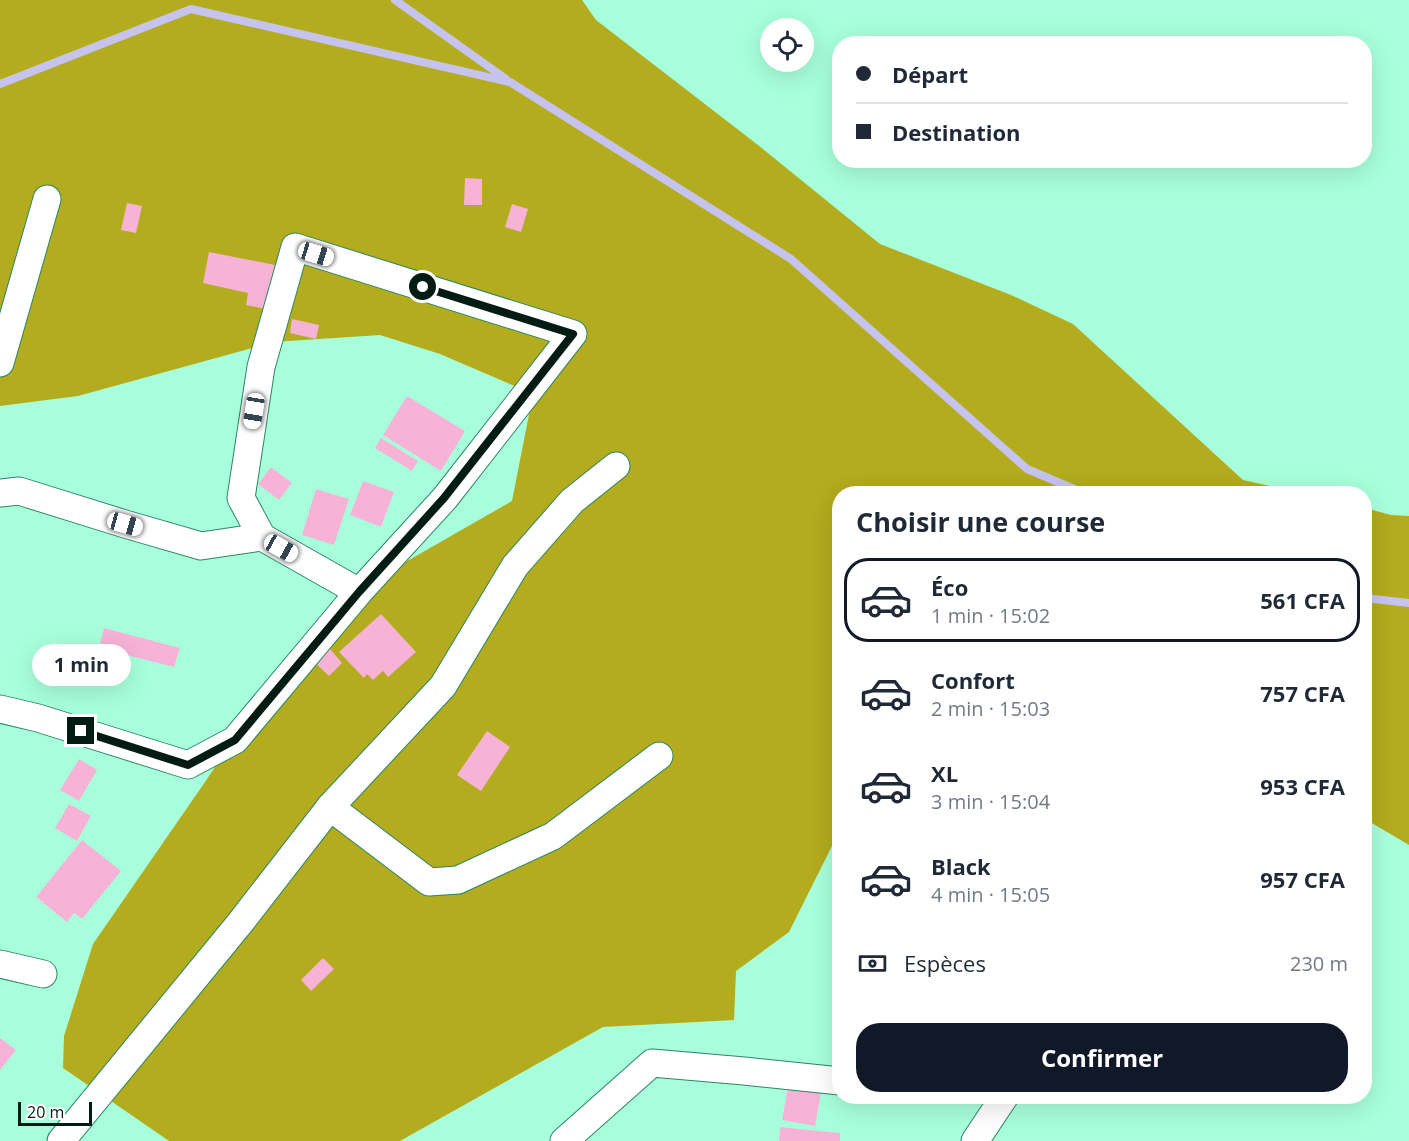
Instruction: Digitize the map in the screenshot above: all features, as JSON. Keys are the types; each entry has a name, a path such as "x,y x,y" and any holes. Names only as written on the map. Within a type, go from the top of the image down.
{"street":[{"path":"0,363 47,199"},
{"path":"0,709 38,718 188,765 235,740 359,592 444,498 573,334 295,247 261,367 241,498 262,537 359,592"},
{"path":"61,1141 232,932 330,807 443,686 515,566 572,501 616,466"},
{"path":"0,493 19,491 201,546 262,537"},
{"path":"330,807 429,882 458,880 553,836 658,756"},
{"path":"0,964 44,974"},
{"path":"564,1141 652,1063 832,1080"},
{"path":"975,1141 996,1104"}],"shaded area":[{"path":"0,0 582,0 596,20 758,145 880,244 1011,295 1073,324 1243,480 1270,486 832,486 832,846 789,932 736,971 734,1020 603,1027 400,1141 169,1141 63,1068 64,1036 93,944 297,644 388,572 512,501 533,394 440,354 380,335 274,342 78,396 0,406"},
{"path":"1372,510 1391,515 1409,516 1409,845 1372,823"}],"building":[{"path":"465,178 482,179 482,205 464,205"},
{"path":"127,203 142,206 136,233 121,230"},
{"path":"512,204 528,209 521,232 505,227"},
{"path":"209,252 275,265 266,309 246,305 248,293 203,283"},
{"path":"292,319 319,325 316,339 290,333"},
{"path":"407,396 465,431 441,471 383,435"},
{"path":"381,438 418,461 412,471 375,448"},
{"path":"271,467 292,483 279,500 258,484"},
{"path":"363,481 394,492 381,527 350,515"},
{"path":"316,489 349,499 334,545 302,535"},
{"path":"381,614 416,652 388,677 383,671 373,680 367,674 364,678 339,652"},
{"path":"104,628 180,648 174,667 99,648"},
{"path":"325,643 342,663 329,676 308,656"},
{"path":"487,731 510,747 481,791 457,775"},
{"path":"79,759 97,770 79,801 60,790"},
{"path":"69,804 91,816 77,841 55,828"},
{"path":"82,840 121,871 82,919 74,913 67,922 36,897"},
{"path":"323,958 334,969 311,991 301,980"},
{"path":"0,1038 16,1050 0,1070"},
{"path":"789,1081 822,1087 815,1126 782,1120"},
{"path":"780,1127 840,1133 840,1141 779,1141"}],"waterway":[{"path":"395,0 506,79"},
{"path":"0,84 191,9 510,82 791,259 1027,469 1067,486"},
{"path":"1372,599 1409,603"}],"route":[{"path":"81,731 188,765 235,740 359,592 444,498 573,334 423,287"}]}
